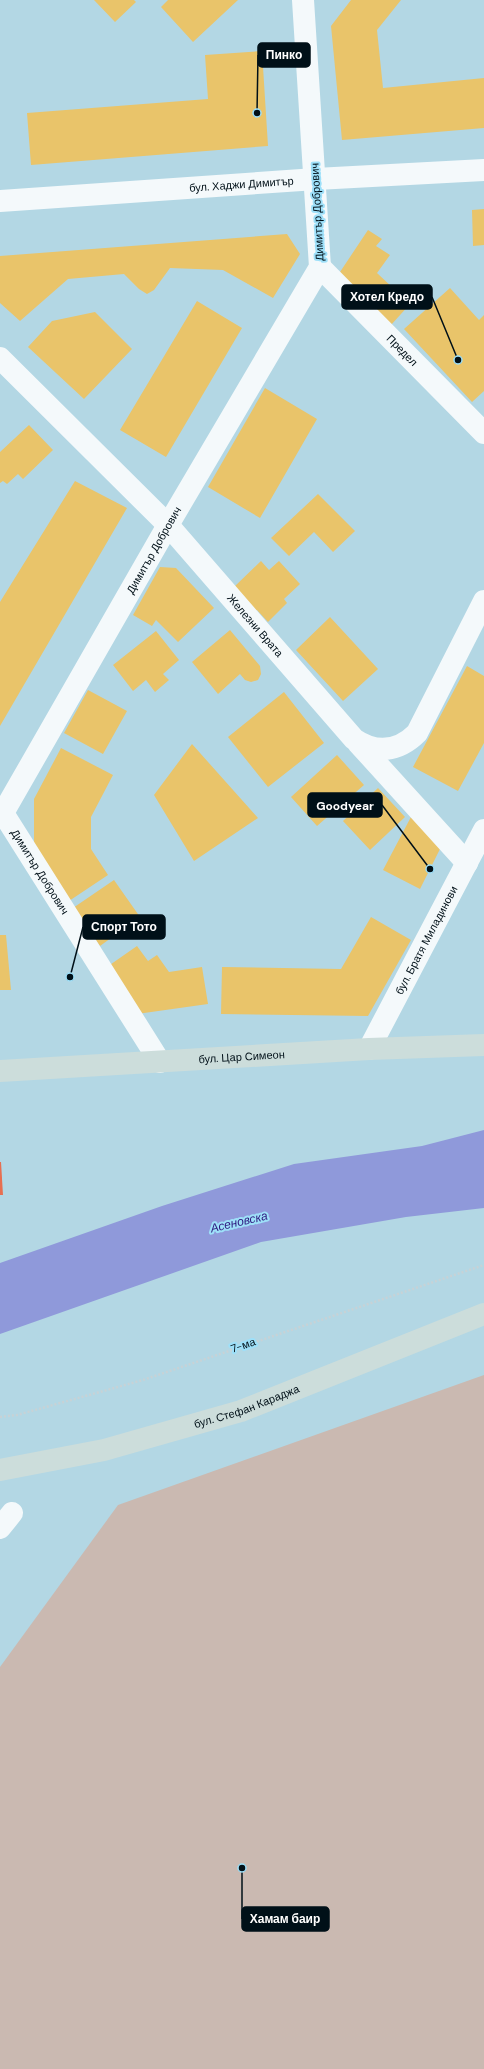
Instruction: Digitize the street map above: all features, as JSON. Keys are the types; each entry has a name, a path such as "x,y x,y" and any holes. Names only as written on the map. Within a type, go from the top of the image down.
{"main road":[{"name":"бул. Цар Симеон","path":"0,1071 369,1049 484,1045"},
{"name":"бул. Стефан Караджа","path":"0,1470 104,1450 241,1411 484,1314"}],"street":[{"name":"Димитър Добрович","path":"160,1062 2,812 168,525 320,267 316,180 303,0"},
{"name":"бул. Хаджи Димитър","path":"0,201 484,170"},
{"name":"Предел","path":"320,267 484,433"},
{"name":"Железни Врата","path":"0,358 168,525 354,739 364,746 376,750 388,750 404,744 417,733 484,601"},
{"path":"354,739 467,863"},
{"name":"бул. Братя Миладинови","path":"369,1049 484,830"}],"path":[{"name":"7-ма","path":"0,1417 17,1415 142,1380 484,1265"}],"shaded area":[{"path":"484,1375 484,2069 0,2069 0,1667 118,1505"}],"water":[{"name":"Асеновска","path":"484,1130 484,1208 406,1217 261,1242 0,1334 0,1263 162,1206 294,1164 422,1146"}],"building: Homes":[{"path":"94,0 134,0 136,2 115,22"},
{"path":"168,0 238,0 193,42 161,7"},
{"path":"351,0 401,0 377,30 383,88 484,78 484,128 342,140 331,26"},
{"path":"262,51 268,146 31,165 27,113 208,99 205,55"},
{"path":"484,209 484,245 473,246 472,210"},
{"path":"368,230 382,239 376,246 390,255 377,273 410,304 391,325 338,275"},
{"path":"287,234 300,254 273,298 223,270 170,268 154,290 147,294 139,289 124,274 68,279 20,321 0,303 0,256"},
{"path":"450,288 479,320 484,315 484,391 472,402 404,329"},
{"path":"197,301 242,328 166,457 120,430"},
{"path":"95,312 132,349 84,399 28,347 52,321"},
{"path":"265,388 317,419 260,518 208,487"},
{"path":"29,425 53,450 23,479 18,474 7,484 3,481 0,483 0,452"},
{"path":"75,481 127,508 0,726 0,602"},
{"path":"318,494 355,531 333,552 314,532 289,556 271,538"},
{"path":"261,561 269,570 279,561 300,584 284,599 287,603 268,622 257,610 253,614 234,587"},
{"path":"160,567 176,568 214,608 178,642 156,620 152,626 133,615"},
{"path":"330,617 378,669 343,701 296,650"},
{"path":"230,630 260,666 261,674 258,680 251,682 245,680 240,674 218,694 192,662"},
{"path":"156,631 179,660 163,674 169,680 155,692 146,680 133,691 113,665"},
{"path":"467,666 484,676 484,743 458,791 413,767"},
{"path":"88,690 127,711 103,754 64,733"},
{"path":"284,692 324,743 268,787 228,737"},
{"path":"192,744 258,818 194,861 154,795"},
{"path":"61,748 113,775 91,817 91,849 108,875 69,901 34,849 34,799"},
{"path":"337,755 364,785 317,826 291,797"},
{"path":"378,788 405,817 370,850 343,821"},
{"path":"412,815 443,843 420,889 383,870"},
{"path":"114,880 140,917 100,946 73,908"},
{"path":"371,917 411,940 368,1016 221,1014 222,967 341,969"},
{"path":"0,935 6,935 11,990 0,990"},
{"path":"137,946 148,961 157,955 169,972 202,967 208,1004 137,1014 104,969"}],"building: Shops":[{"path":"1,1162 3,1195 0,1195"}],"place":[{"name":"Пинко","path":"257,113"},
{"name":"Хотел Кредо","path":"458,360"},
{"name":"Goodyear","path":"430,869"},
{"name":"Спорт Тото","path":"70,977"},
{"name":"Хамам баир","path":"242,1868"}]}
